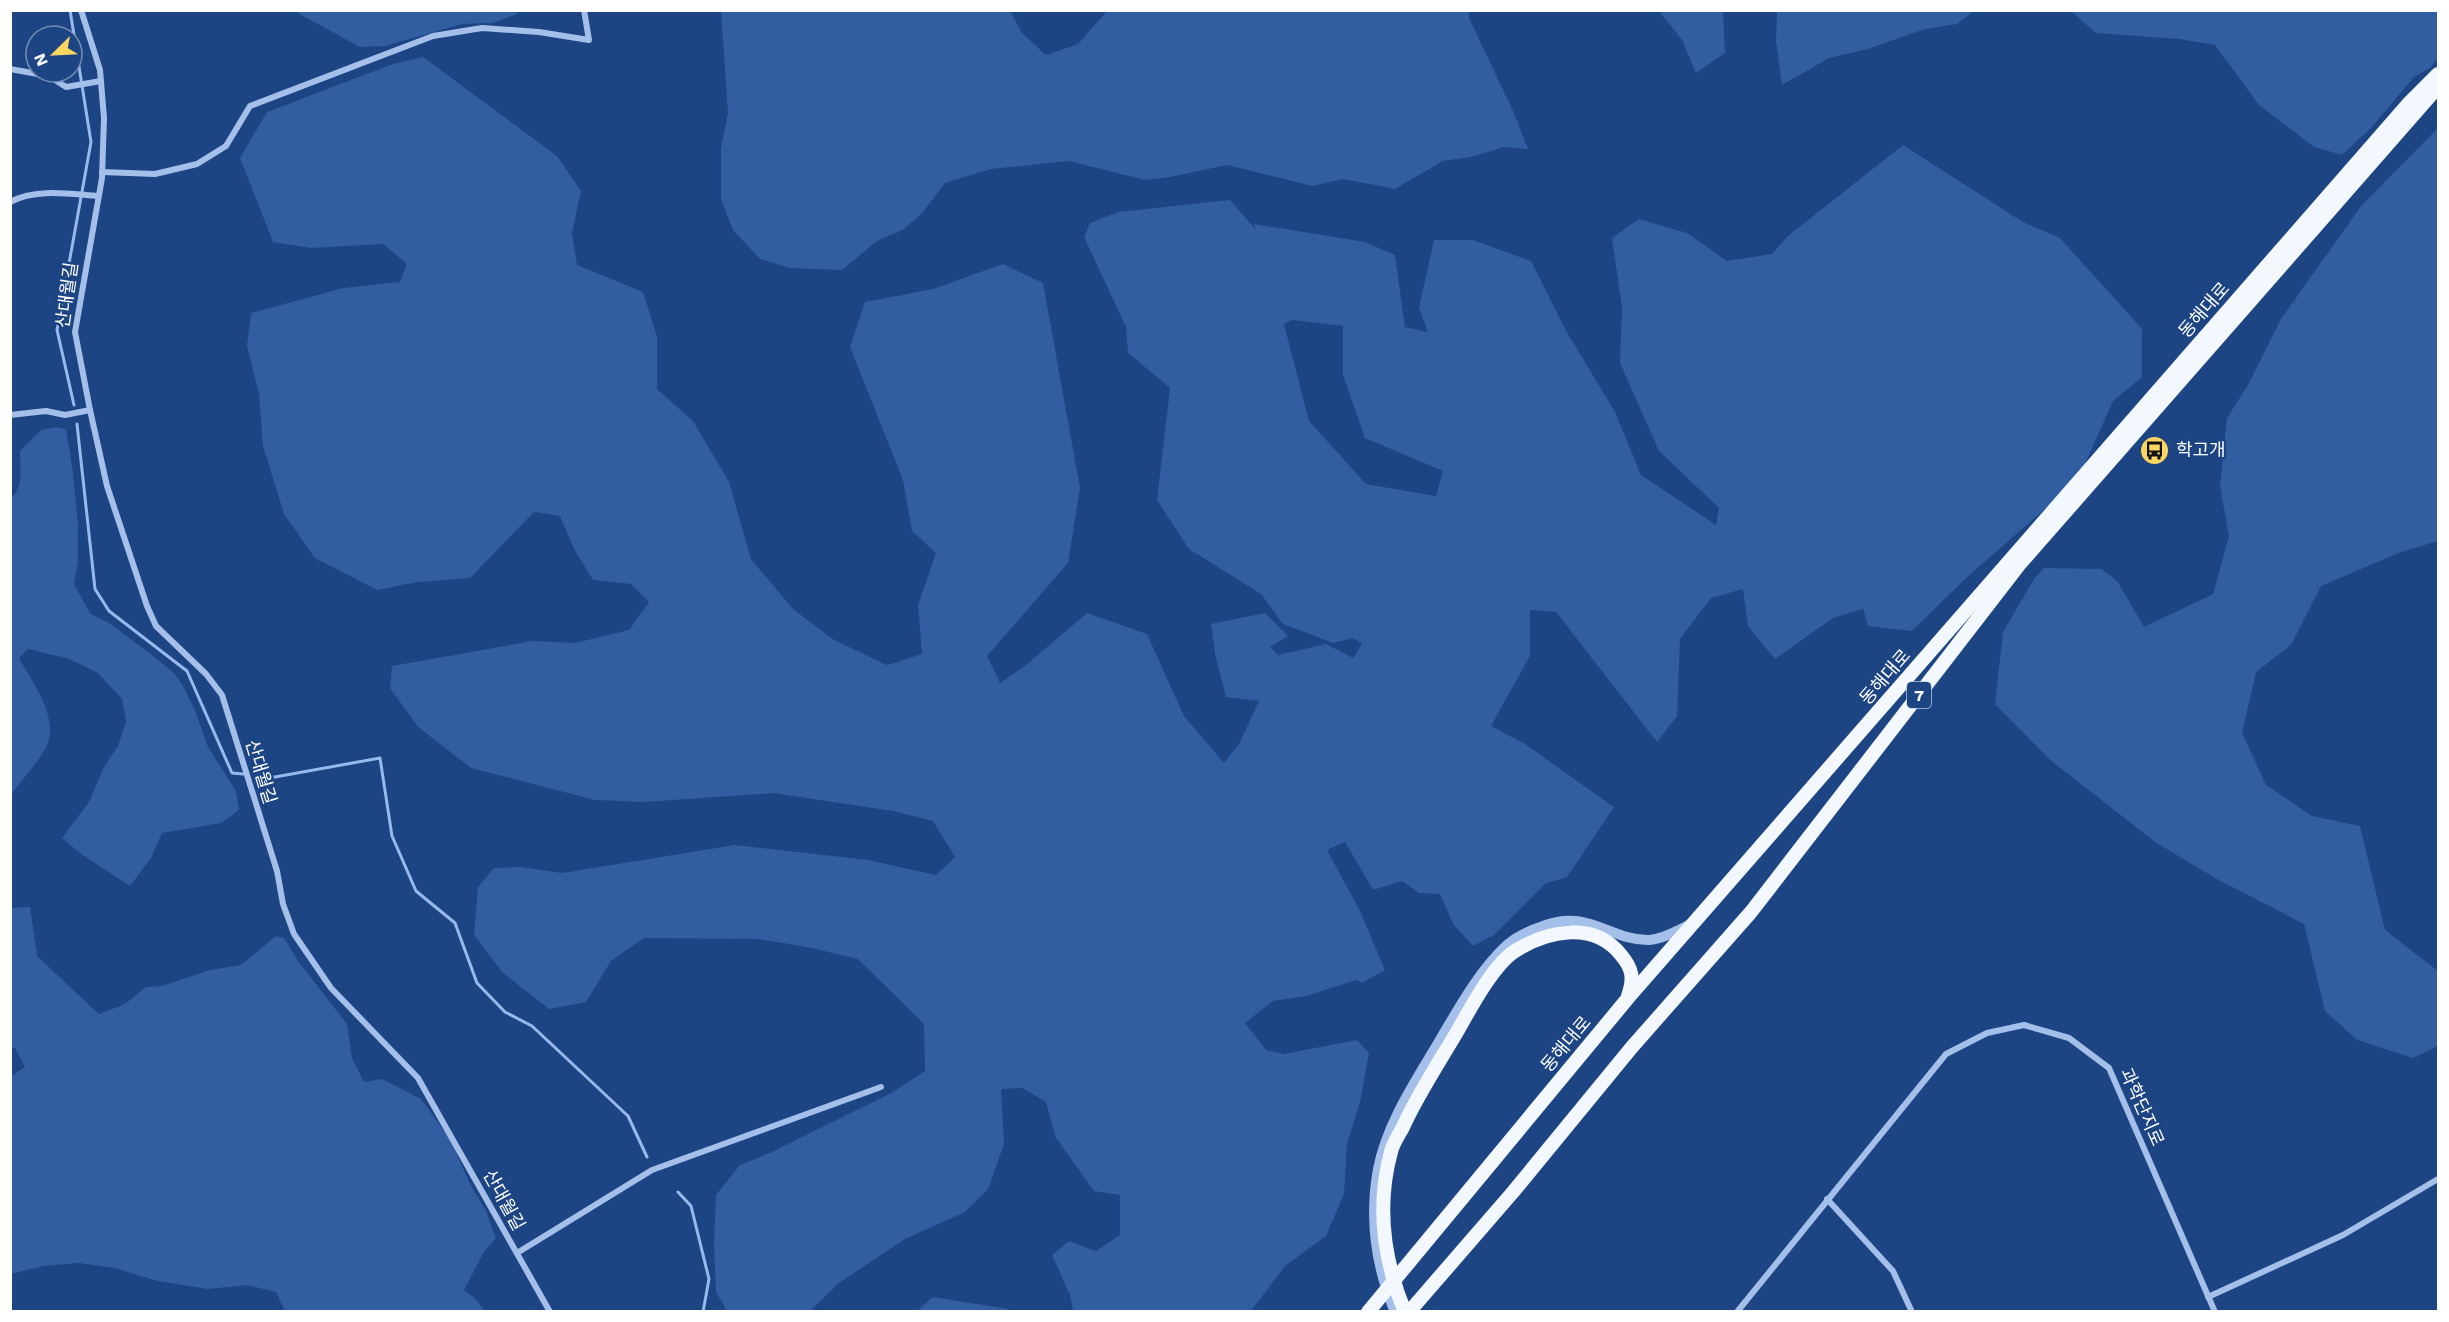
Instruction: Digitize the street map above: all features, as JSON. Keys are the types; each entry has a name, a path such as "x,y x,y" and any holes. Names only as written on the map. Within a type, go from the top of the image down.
{"highway":[{"name":"동해대로","path":"1368,1311 1628,998 2408,104 2439,74"},
{"name":"동해대로","path":"1407,1311 1513,1192 1632,1047 1751,912 2019,565 2439,87"},
{"path":"1407,1311 1379,1247 1391,1150 1416,1098 1483,987 1513,952 1545,936 1566,932 1590,933 1612,943 1629,965 1633,981 1628,998"},
{"path":"1424,1311 1428,1301 1513,1192"}],"street":[{"name":"산대월길","path":"81,10 100,70 104,118 102,172 75,332 107,486 147,606 156,626 206,674 222,695 277,872 283,904 294,934 331,988 418,1078 550,1311"},
{"path":"102,172 155,174 197,164 226,146 250,106 433,36 482,28 539,32 589,40 584,10"},
{"path":"10,69 49,76 66,87 101,81"},
{"path":"10,202 21,196 47,193 98,196"},
{"path":"10,415 45,411 65,415 90,410"},
{"path":"1395,1311 1380,1273 1379,1247 1373,1210 1378,1169 1392,1126 1470,990 1508,943 1545,925 1569,921 1591,923 1634,938 1648,940 1662,938 1696,922"},
{"name":"과학단지로","path":"1737,1311 1946,1054 1987,1033 2024,1025 2069,1038 2109,1068 2215,1311"},
{"path":"517,1253 652,1170 881,1087"},
{"path":"2208,1297 2343,1235 2439,1179"},
{"path":"1827,1199 1893,1271 1912,1311"}],"shaded area":[{"path":"1777,10 1974,11 1957,24 1925,29 1868,49 1829,58 1782,85 1776,41"},
{"path":"294,11 518,11 517,14 493,23 462,24 385,46 360,47"},
{"path":"721,11 1010,11 1022,33 1046,55 1078,44 1107,11 1469,11 1469,18 1514,113 1528,149 1504,147 1471,157 1443,161 1395,189 1343,179 1312,186 1227,165 1145,180 1069,161 991,169 945,183 923,212 904,229 877,241 842,270 790,268 760,259 733,230 721,199 721,148 728,113"},
{"path":"1659,11 1723,11 1725,53 1696,73 1682,40"},
{"path":"2071,11 2438,11 2438,58 2430,68 2414,77 2371,128 2342,155 2314,147 2259,105 2215,45 2179,39 2096,33"},
{"path":"423,57 557,156 581,191 572,233 577,265 643,292 657,337 657,389 693,421 729,482 751,559 793,609 834,640 887,665 922,654 918,605 936,553 912,531 903,480 850,347 865,302 933,289 1003,264 1043,283 1080,488 1068,563 987,656 1000,683 1026,665 1087,613 1147,634 1184,716 1224,763 1239,744 1259,701 1226,697 1215,654 1211,624 1265,613 1288,636 1270,647 1278,655 1326,644 1353,658 1362,644 1353,638 1333,643 1283,624 1261,594 1189,549 1157,500 1170,388 1128,353 1126,327 1084,237 1090,223 1118,212 1230,200 1256,230 1254,224 1365,242 1395,255 1405,327 1428,332 1419,308 1434,240 1473,240 1531,261 1565,329 1615,412 1641,475 1716,525 1719,508 1659,451 1620,363 1622,308 1612,238 1639,219 1687,233 1727,261 1772,254 1788,236 1903,145 2023,222 2060,238 2142,329 2142,377 2113,401 2078,480 1965,579 1912,631 1868,626 1863,609 1833,618 1775,659 1748,626 1743,589 1711,598 1680,639 1677,716 1657,742 1556,612 1530,610 1530,656 1491,726 1525,744 1614,807 1567,877 1545,884 1494,935 1473,946 1453,924 1440,894 1419,893 1402,881 1373,890 1345,842 1327,850 1359,909 1385,970 1362,983 1356,980 1306,996 1273,1001 1245,1023 1266,1050 1284,1054 1357,1040 1369,1053 1360,1102 1347,1144 1344,1194 1326,1236 1285,1266 1251,1311 1073,1311 1070,1295 1052,1255 1069,1241 1096,1251 1120,1235 1120,1195 1094,1191 1056,1138 1046,1102 1022,1088 1001,1089 1004,1144 988,1189 965,1212 905,1239 839,1283 810,1311 727,1311 716,1292 714,1244 716,1195 740,1165 772,1152 893,1092 925,1071 924,1024 858,959 759,939 644,938 611,961 586,1002 549,1009 502,972 474,935 478,887 494,868 521,867 562,873 735,845 868,860 936,875 955,857 933,821 893,811 773,793 644,802 595,800 471,768 418,727 390,688 392,666 532,641 575,643 629,630 649,602 631,584 593,580 574,549 560,516 534,512 470,578 418,582 377,590 315,558 284,514 263,446 259,394 247,346 251,313 343,288 400,282 407,264 383,244 311,248 273,242 240,158 267,112 393,64","holes":["1293,320 1343,326 1343,375 1365,438 1443,471 1436,496 1366,484 1309,421 1284,324"]},
{"path":"2438,128 2438,541 2401,552 2321,586 2291,645 2256,672 2242,733 2266,785 2312,816 2360,826 2385,930 2438,971 2438,1046 2413,1058 2357,1040 2325,1011 2304,924 2215,878 2155,842 2049,759 1995,704 2003,632 2034,579 2044,568 2102,569 2118,582 2144,627 2213,594 2229,536 2220,486 2227,418 2248,385 2281,319 2361,206"},
{"path":"57,427 66,429 73,472 78,526 78,559 74,585 91,614 109,623 174,673 194,708 208,747 236,791 239,810 221,823 162,833 151,858 130,886 81,854 62,838 89,802 104,767 118,746 126,722 122,699 98,673 69,659 28,649 19,658 37,688 47,711 50,734 41,756 11,795 11,498 20,483 20,451 41,430"},
{"path":"30,907 37,956 99,1014 125,1004 146,987 162,986 210,970 241,965 276,936 284,938 298,961 347,1024 352,1058 364,1082 382,1079 421,1099 450,1139 470,1184 486,1211 496,1238 484,1252 464,1290 475,1298 485,1311 285,1311 276,1292 247,1285 208,1289 157,1281 115,1268 79,1263 43,1266 11,1274 11,1076 25,1067 15,1048 11,1048 11,908"},
{"path":"933,1297 1008,1309 1010,1311 917,1311"}],"waterway":[{"path":"70,10 91,142 57,330 74,405"},
{"path":"77,424 95,589 109,611 187,671 232,773 243,774"},
{"path":"262,776 275,777 380,758 392,836 416,891 455,923 477,983 505,1012 532,1026 628,1116 647,1157"},
{"path":"678,1192 691,1206 709,1279 703,1312"}],"place":[{"name":"학고개","path":"2155,450"}]}
